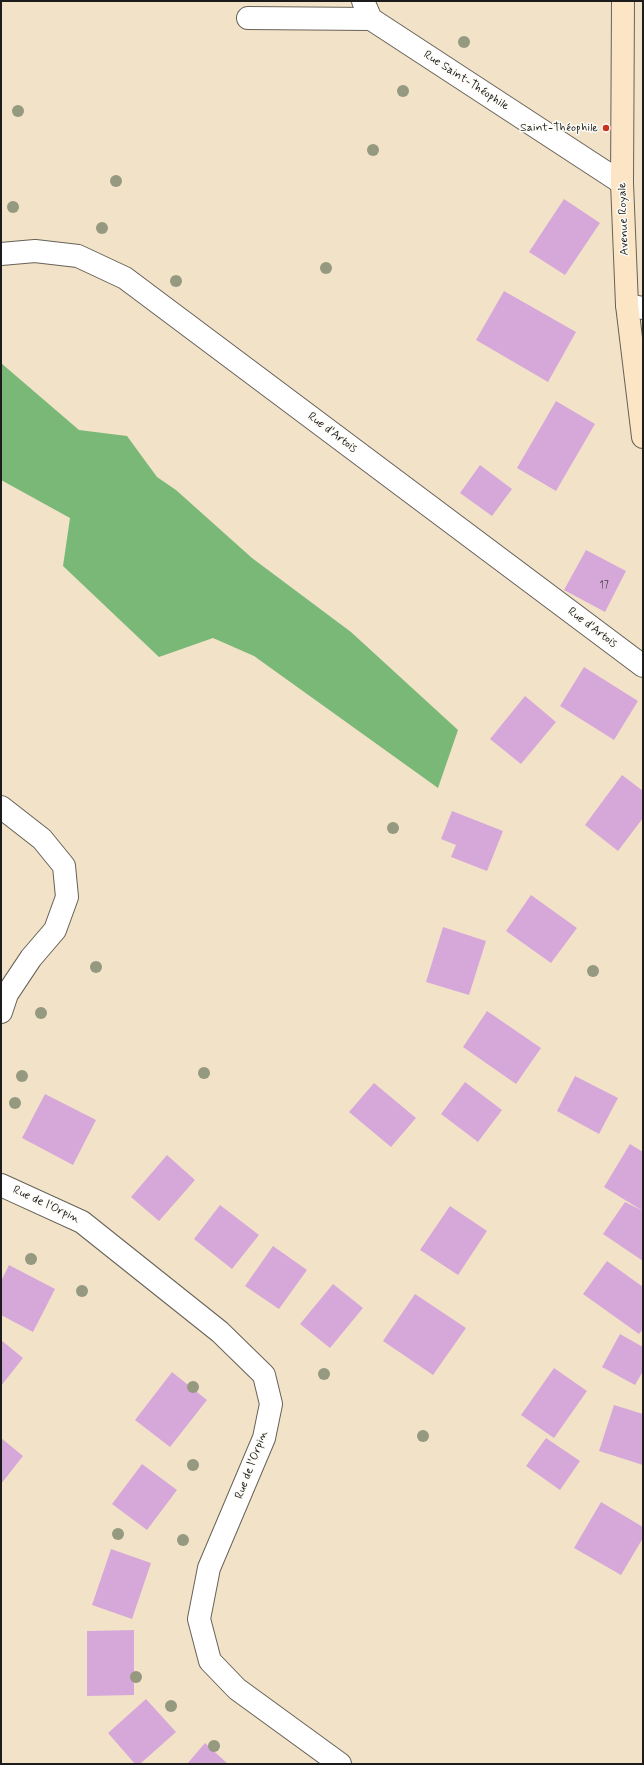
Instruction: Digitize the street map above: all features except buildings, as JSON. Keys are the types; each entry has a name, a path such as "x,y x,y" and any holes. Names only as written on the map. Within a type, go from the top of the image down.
{"main road":[{"name":"Avenue Royale","path":"623,1 622,183 635,307 643,437"}],"street":[{"name":"Rue Saint-Théophile","path":"248,18 367,10 622,183"},
{"name":"Rue d'Artois","path":"1,254 35,251 78,256 125,278 643,666"},
{"path":"1,807 42,840 64,866 67,897 55,930 31,958 7,994 1,1012"},
{"name":"Rue de l'Orpin","path":"1,1185 82,1222 220,1332 264,1375 271,1404 264,1438 209,1568 199,1619 210,1660 237,1689 340,1764"}],"green space":[{"path":"1,363 79,430 127,436 157,477 176,490 252,558 351,632 458,730 438,788 254,656 213,638 159,657 63,566 70,518 1,480"}],"place":[{"name":"Saint-Théophile","path":"606,128"}]}
